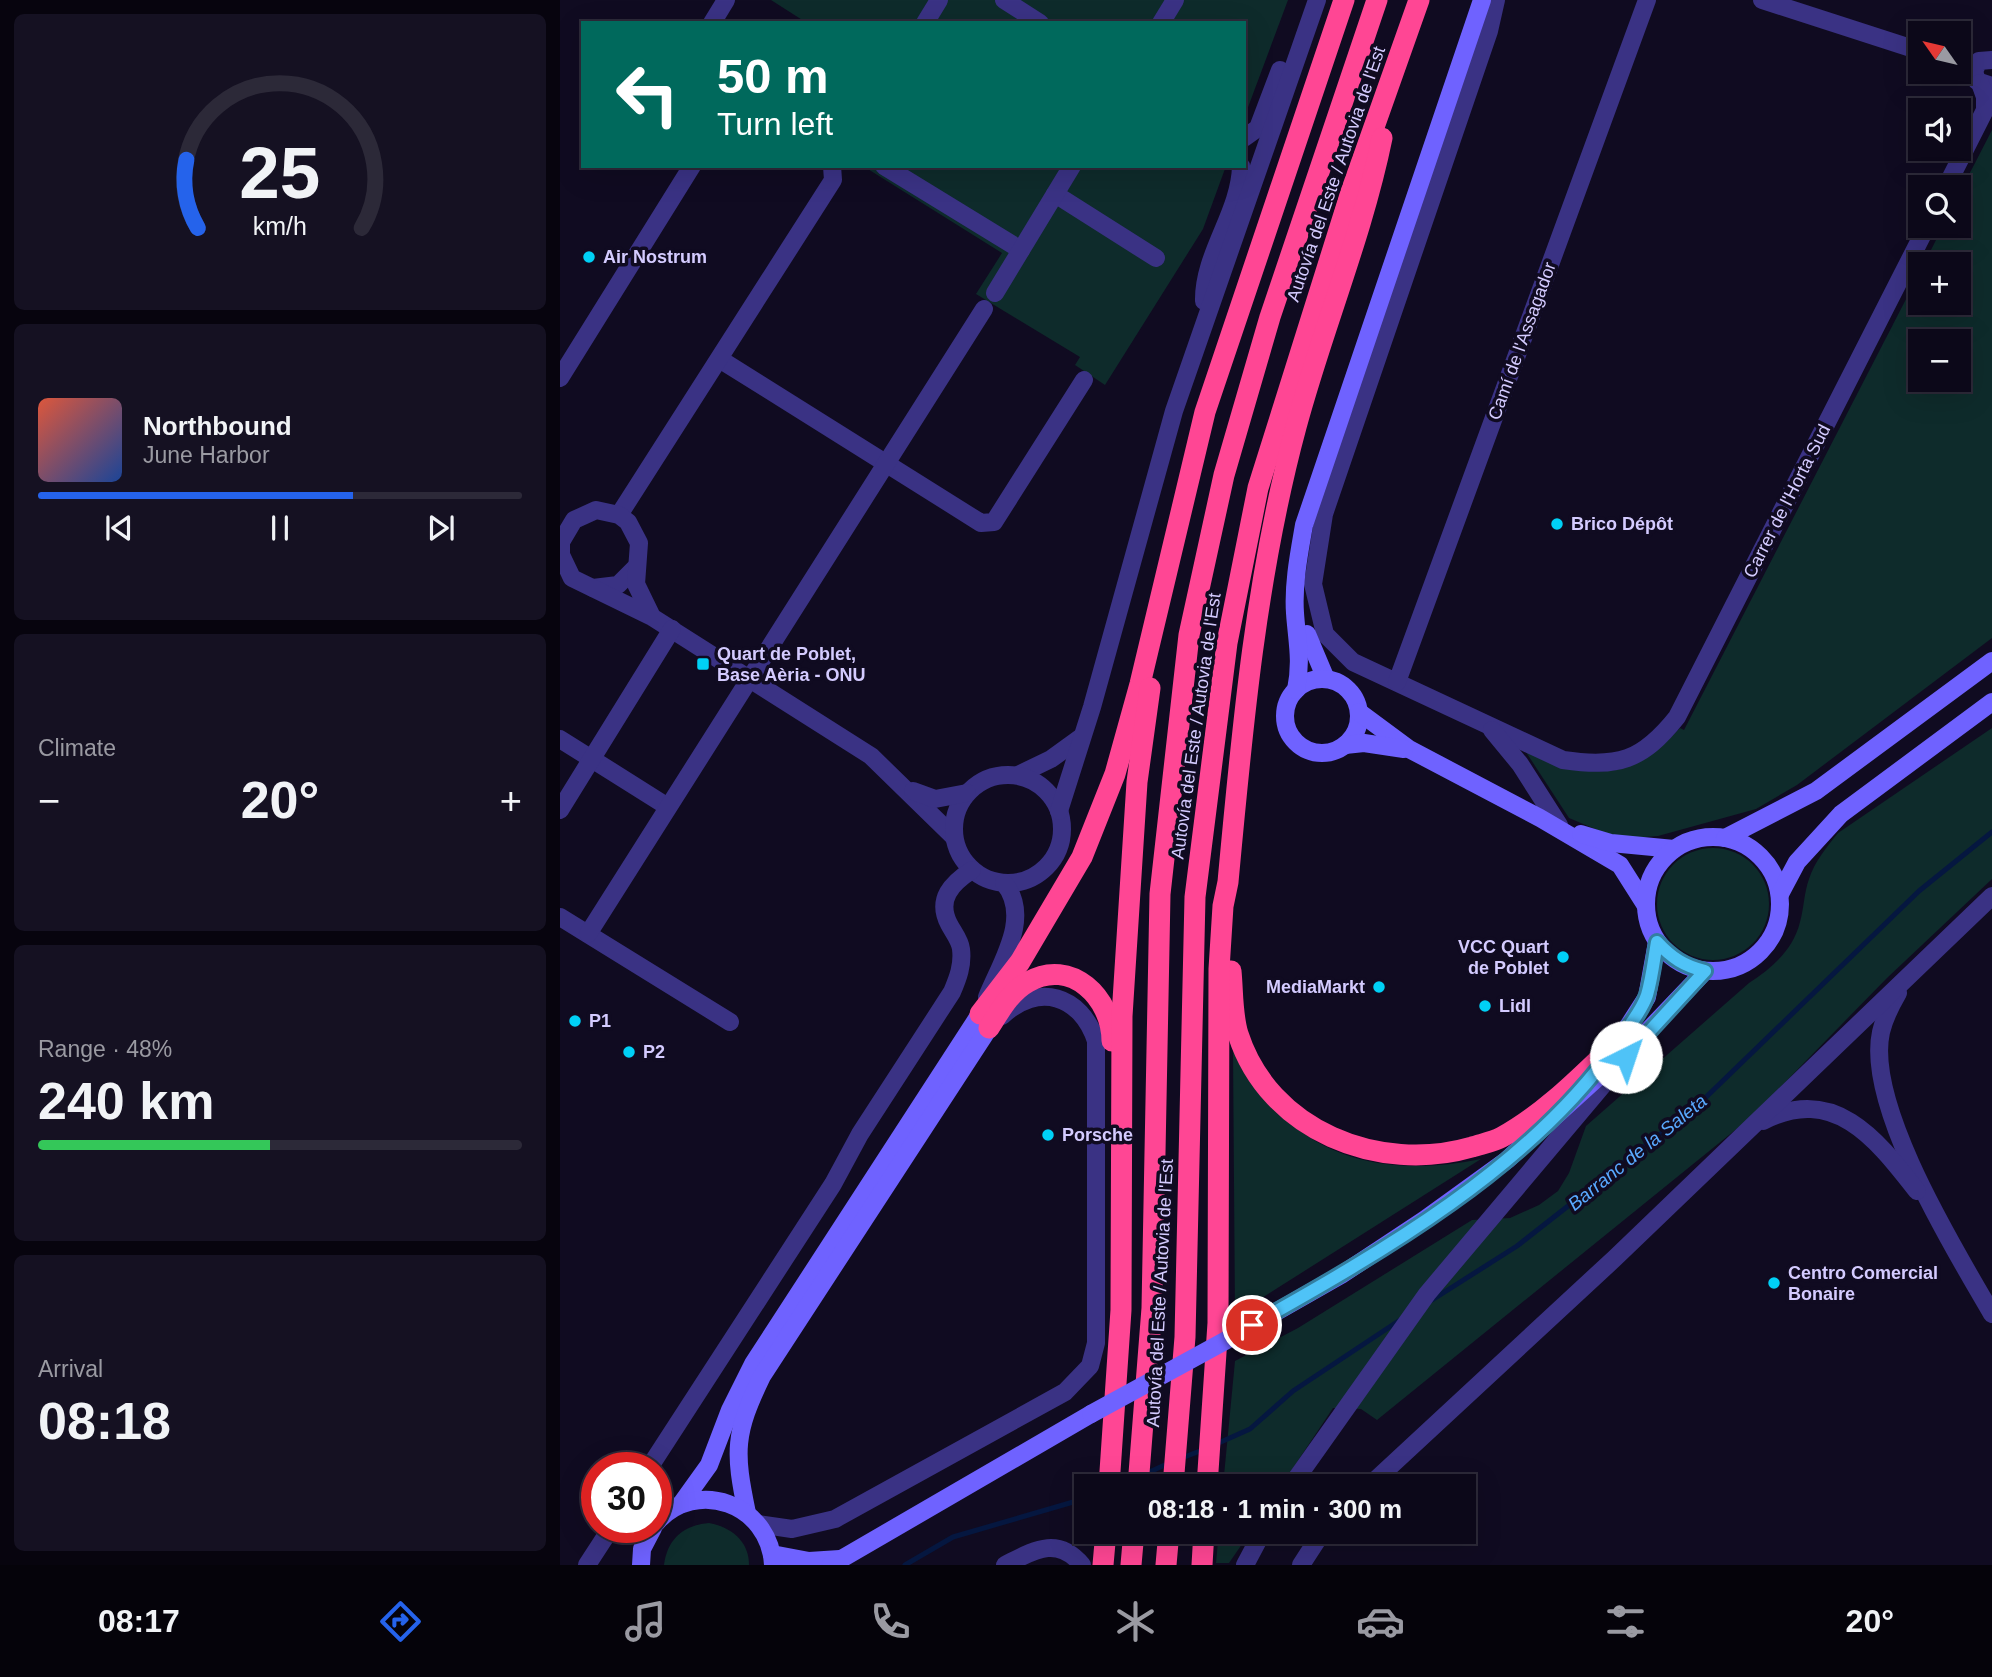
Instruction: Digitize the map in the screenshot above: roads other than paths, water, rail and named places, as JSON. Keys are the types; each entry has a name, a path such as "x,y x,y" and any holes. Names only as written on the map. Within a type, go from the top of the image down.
{"highway":[{"path":"984,1021 1082,857 1115,774 1205,412 1344,0"},
{"name":"Autovía del Este / Autovia de l'Est","path":"1139,1474 1146,1356 1152,1308 1160,894 1189,635 1224,475 1270,317 1377,0"},
{"name":"Autovía del Este / Autovia de l'Est","path":"1174,1474 1185,1337 1195,897 1227,643 1258,488 1351,192 1419,0"},
{"path":"1208,1474 1226,1329 1219,970 1223,906 1228,882 1244,713 1268,561 1289,455 1324,330 1369,193 1396,67"},
{"path":"1110,1474 1118,1374 1122,1224 1122,1016 1137,782 1167,568"},
{"path":"1228,882 1231,906 1231,968 1238,1033 1255,1068 1276,1099 1322,1134 1364,1150 1411,1157 1453,1152 1501,1138 1630,1039"},
{"path":"984,1021 1014,992 1037,977 1062,975 1077,979 1088,986 1103,1005 1112,1030 1113,1193 1122,1224"},
{"path":"1103,1565 1105,1544"},
{"path":"1166,1564 1168,1544"},
{"path":"1202,1565 1203,1544"}],"main road":[{"path":"1409,750 1364,743 1345,745 1321,753 1299,745 1291,736 1286,712 1296,690 1301,652 1295,612 1296,573 1304,525 1482,0"},
{"path":"1296,573 1304,625 1312,653 1326,679 1349,690 1359,712 1409,750 1540,818 1620,865 1646,906"},
{"path":"1725,838 1815,791 1992,661"},
{"path":"1296,690 1305,683 1326,679"},
{"path":"1780,894 1797,862 1841,814 1992,702"},
{"path":"1345,745 1353,736 1359,712"},
{"path":"1540,818 1592,839 1674,849"},
{"path":"1707,837 1725,838 1745,845 1762,857 1774,874 1780,894 1780,915 1773,934 1761,951 1745,963 1726,970 1705,971 1687,966 1670,956 1657,942 1649,925 1646,906 1649,884 1658,864 1674,849 1707,837"},
{"path":"1630,1039 1647,997 1657,942"},
{"path":"984,1021 762,1376 752,1398 737,1445 737,1465 753,1518 772,1559 835,1562 1091,1414 1226,1329 1341,1275 1507,1160 1587,1086 1630,1039 1705,971"},
{"path":"672,1511 681,1504 709,1465 730,1410 753,1364 984,1021"},
{"path":"681,1504 715,1500 753,1518"},
{"path":"640,1565 645,1543"}],"street":[{"path":"713,21 726,0"},
{"path":"926,21 940,0"},
{"path":"1004,0 1037,21"},
{"path":"1162,21 1175,0"},
{"path":"1246,137 1258,128 1291,39 1311,0"},
{"path":"1059,811 1107,656 1174,411 1204,322 1207,270 1317,0"},
{"path":"1496,0 1489,31 1324,514 1313,584 1325,634 1353,662 1490,727 1520,764 1559,825"},
{"name":"Camí de l'Assagador","path":"1397,682 1647,0"},
{"path":"1762,0 1908,47"},
{"path":"1952,175 1989,105 1976,74 1983,59 1992,60"},
{"path":"560,378 691,168"},
{"path":"619,515 721,360 833,180 832,168"},
{"path":"887,168 1021,250"},
{"path":"995,293 1071,168"},
{"path":"1055,194 1156,258"},
{"name":"Carrer de l'Horta Sud","path":"1490,727 1563,760 1595,765 1628,760 1657,741 1677,717 1921,238"},
{"path":"589,934 747,679 984,309"},
{"path":"721,360 981,523 995,522 1084,380"},
{"path":"652,617 636,584 639,543 628,522 619,515 596,510 563,528 563,567 582,585 652,617 860,748 907,789 954,836"},
{"path":"593,588 618,585 636,567"},
{"path":"560,810 672,629"},
{"path":"1018,775 1043,788 1059,811 1062,828 1059,846 1051,862 1030,878 1004,883 988,880 972,870 957,850 954,836 958,806 967,793 982,781 999,775 1018,775 1051,759 1080,738"},
{"path":"560,739 668,807"},
{"path":"907,789 935,799 967,793"},
{"path":"659,1452 833,1184 860,1134 952,992 961,970 961,946 947,920 943,904 951,884 972,870"},
{"path":"984,1021 1015,925 1017,908 1013,894 1004,883"},
{"path":"1381,1474 1746,1134 1992,896"},
{"path":"560,917 730,1022"},
{"path":"1911,973 1890,1006 1880,1034 1881,1069 1892,1117 1932,1210 1992,1314"},
{"path":"753,1518 792,1528 835,1519 1042,1407 1076,1384 1090,1366 1096,1343 1097,1041 1083,1013 1058,998 1045,996 1019,1002 984,1021"},
{"path":"1299,1474 1427,1294 1533,1169 1630,1039"},
{"path":"1746,1134 1781,1113 1813,1110 1839,1116 1860,1126 1880,1143 1932,1210"},
{"path":"587,1565 601,1543"},
{"path":"1245,1565 1256,1544"},
{"path":"1301,1565 1315,1544"},
{"path":"1005,1565 1042,1547 1067,1551 1082,1565"}],"waterway":[{"name":"Barranc de la Saleta","path":"1432,1300 1517,1246 1701,1102 1919,891 1992,832"},
{"name":"Barranc de la Saleta","path":"1214,1445 1250,1429 1293,1391 1400,1320"},
{"path":"1182,1458 1205,1449"},
{"path":"1145,1474 1169,1463"},
{"path":"905,1565 953,1537 1074,1502"}],"place":[{"name":"Air Nostrum","path":"589,257"},
{"name":"Brico Dépôt","path":"1557,524"},
{"name":"Quart de Poblet, Base Aèria - ONU","path":"703,664"},
{"name":"VCC Quart de Poblet","path":"1563,957"},
{"name":"MediaMarkt","path":"1379,987"},
{"name":"Lidl","path":"1485,1006"},
{"name":"P1","path":"575,1021"},
{"name":"P2","path":"629,1052"},
{"name":"Porsche","path":"1048,1135"},
{"name":"Centro Comercial Bonaire","path":"1774,1283"}]}
